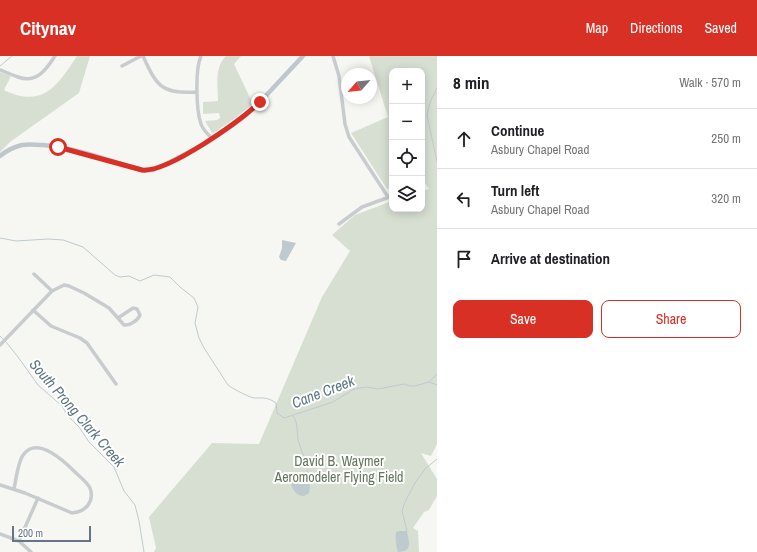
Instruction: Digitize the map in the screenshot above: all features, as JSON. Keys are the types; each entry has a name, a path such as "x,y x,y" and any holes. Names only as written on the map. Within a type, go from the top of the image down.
{"main road":[{"path":"0,156 12,148 20,145 29,144 49,146 65,148 149,171 174,160 212,139 250,112 303,56"}],"street":[{"path":"0,70 19,78 33,79 45,71 55,56"},
{"path":"122,66 142,56 156,82 163,87 180,93 197,92"},
{"path":"201,56 197,72 200,123 212,139"},
{"path":"333,56 339,76 347,132 354,146 389,195"},
{"path":"339,224 362,207 389,196"},
{"path":"34,274 52,291"},
{"path":"1,345 52,291 61,286 69,286 105,305 124,326 128,326 140,315 137,309 133,308 118,318"},
{"path":"33,310 51,326 80,338 87,344 116,384"},
{"path":"0,485 38,498 72,513 84,509 88,505 91,494 88,484 61,458 38,448 28,450 22,457 14,489"},
{"path":"19,541 38,498"},
{"path":"0,535 19,541 31,552"}],"green space":[{"path":"77,56 90,56 79,93 10,142 0,152 0,72 11,76 4,90 29,97 39,95 56,85"},
{"path":"226,56 241,56 234,64 253,104 212,133 205,121 217,120 220,118 219,113 203,114 203,102 218,101 218,71"},
{"name":"David B. Waymer Aeromodeler Flying Field","path":"369,56 437,56 437,444 431,456 421,453 437,479 437,496 429,510 424,512 413,528 418,531 419,552 154,552 156,548 149,517 212,443 259,444 322,297 350,251 332,235 355,215 389,202 389,212 425,212 425,190 429,189 425,183 425,68 389,68 389,188 387,189 351,133 388,117 377,82 377,68 373,68"}],"shaded area":[{"path":"282,240 296,243 286,261 281,260 279,257 282,248"},
{"path":"288,478 299,478 309,482 309,493 304,496 298,494 294,490"},
{"path":"407,531 409,539 409,546 403,552 398,552 396,542 396,532"}],"waterway":[{"path":"0,66 12,56"},
{"path":"437,88 430,102 427,115 437,162"},
{"name":"Cane Creek","path":"0,238 16,241 48,239 63,240 83,247 115,275 120,277 129,276 140,281 154,275 170,277 194,298 198,307 195,323 199,338 228,385 237,391 254,398 265,398 273,401 276,403 277,413 284,418 333,402 354,389 367,387 378,389 404,384 415,386 429,382 437,374"},
{"name":"South Prong Clark Creek","path":"0,336 4,340"},
{"name":"South Prong Clark Creek","path":"6,342 38,385 62,406 68,416 79,427 89,442 114,467 124,491 135,505 144,552"},
{"name":"Cane Creek","path":"429,382 437,385"},
{"path":"293,416 296,422 298,440 307,467 308,483"},
{"path":"407,531 402,511 405,502 415,483 425,469 437,459"}],"route":[{"path":"58,147 149,171 208,142 246,115 260,102"}]}
